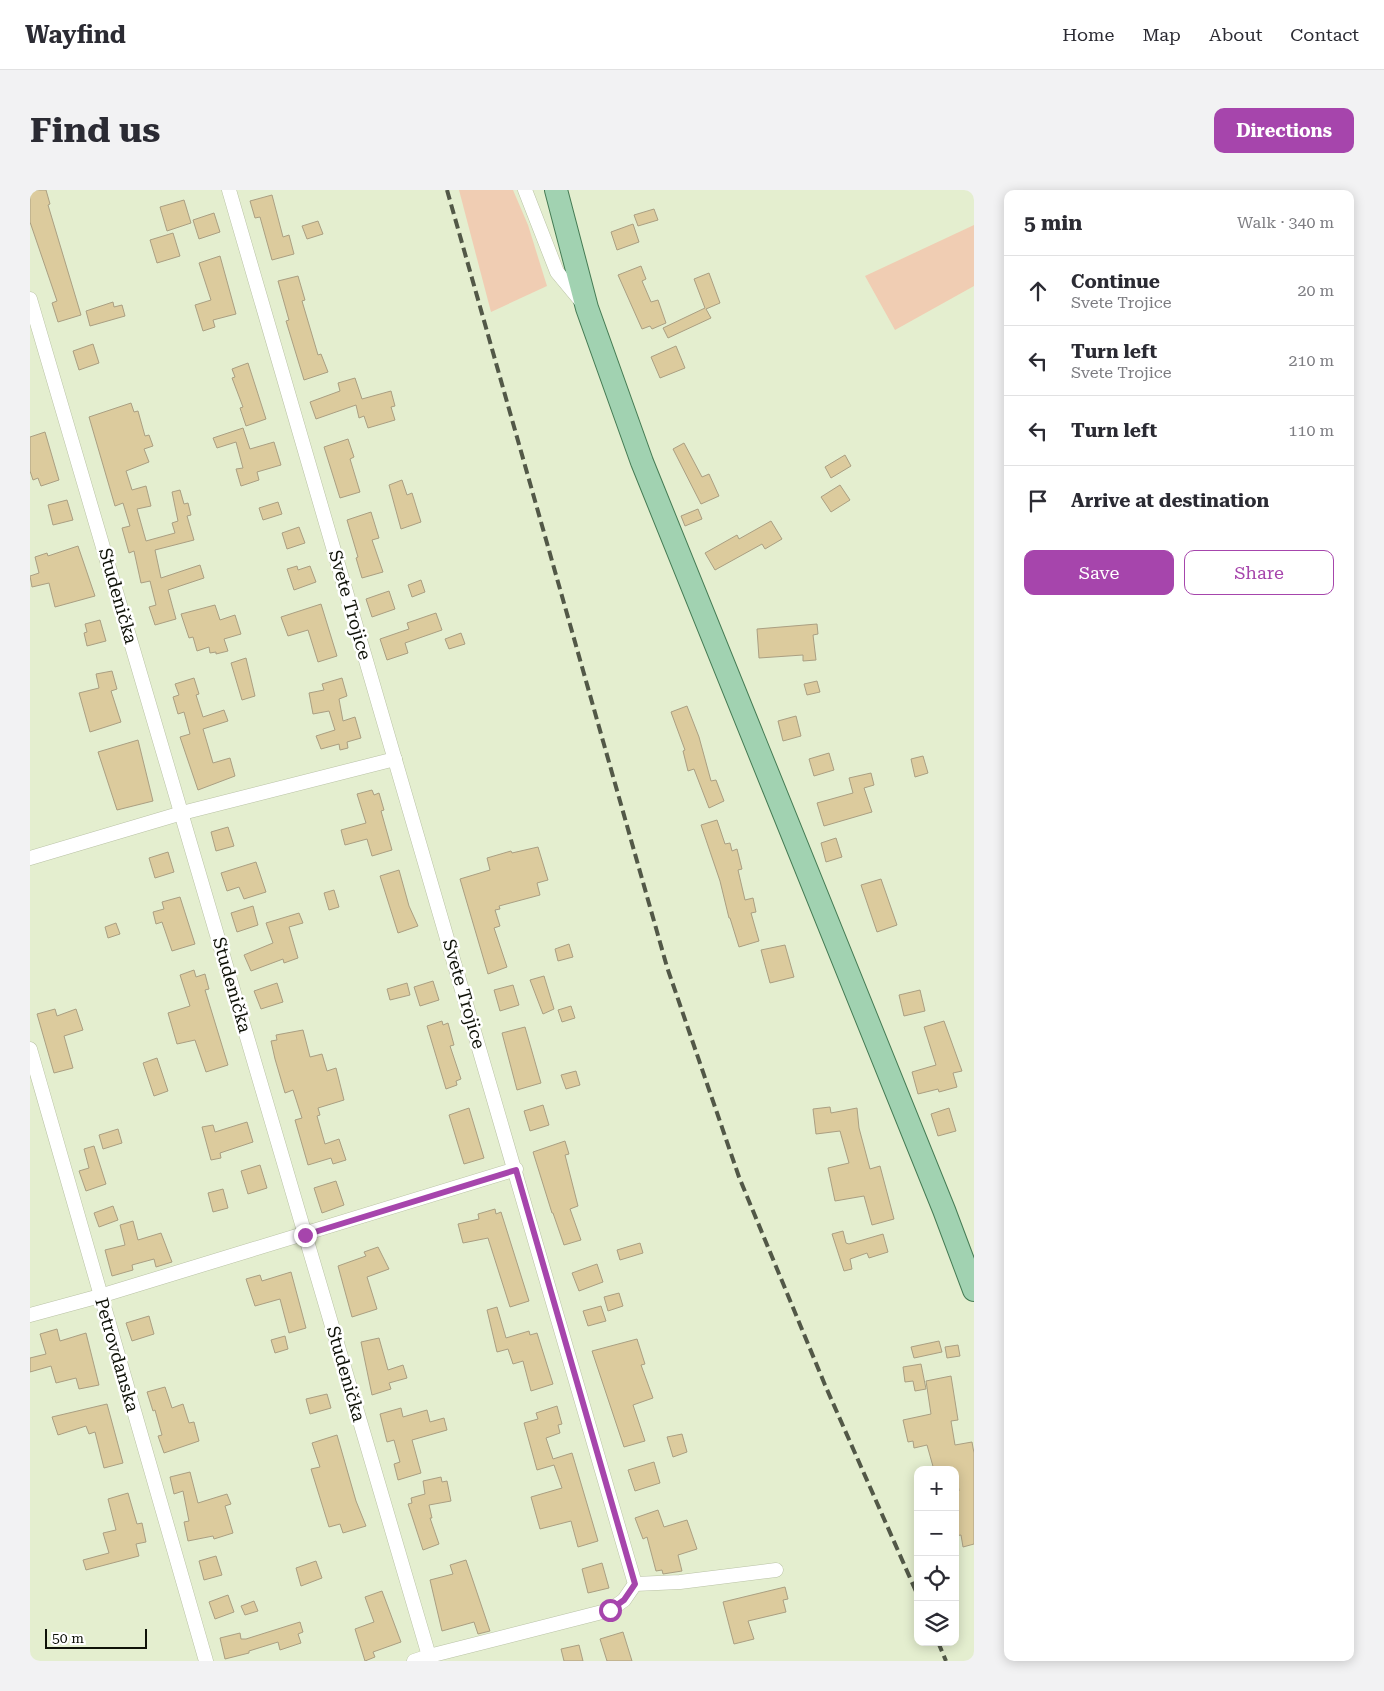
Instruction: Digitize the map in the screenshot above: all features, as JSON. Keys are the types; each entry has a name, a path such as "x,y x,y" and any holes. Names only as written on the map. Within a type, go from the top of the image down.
{"main road":[{"path":"556,190 587,308 642,462 944,1210 974,1290"}],"street":[{"name":"Svete Trojice","path":"229,190 516,1170 635,1584"},
{"path":"525,190 557,272 587,308"},
{"name":"Studenička","path":"30,299 429,1656"},
{"path":"30,858 182,813 395,758"},
{"name":"Petrovdanska","path":"30,1049 206,1661"},
{"path":"30,1315 305,1235 516,1170"},
{"path":"414,1661 610,1610 624,1600 635,1584 680,1582 776,1570"}],"shaded area":[{"path":"459,190 513,190 528,225 547,286 491,312"},
{"path":"974,225 974,286 895,330 865,276"}],"building":[{"path":"30,190 46,190 50,204 48,205 81,315 58,322 52,303 57,301 30,222"},
{"path":"272,195 283,237 289,235 294,254 272,260 260,217 255,218 250,201"},
{"path":"184,200 191,223 167,231 160,207"},
{"path":"654,209 658,220 638,226 634,215"},
{"path":"214,213 220,232 199,239 193,220"},
{"path":"318,221 323,234 307,239 302,226"},
{"path":"633,224 639,242 617,250 611,232"},
{"path":"173,233 180,256 157,263 150,240"},
{"path":"220,256 236,314 213,320 215,327 203,331 195,305 211,300 199,263"},
{"path":"641,266 646,279 642,281 651,302 658,300 666,323 652,329 650,326 642,329 618,275"},
{"path":"709,273 720,303 706,309 711,318 668,338 663,328 705,308 694,279"},
{"path":"298,276 305,300 302,301 318,355 321,354 328,372 304,380 286,321 289,320 278,281"},
{"path":"113,302 114,307 122,305 125,316 90,326 86,311"},
{"path":"93,344 99,363 79,370 73,351"},
{"path":"676,346 685,368 660,378 651,357"},
{"path":"248,363 266,419 246,426 240,408 243,407 232,378 235,377 232,369"},
{"path":"355,378 362,399 391,391 395,406 391,407 395,420 368,428 364,416 359,418 356,405 316,419 310,402 340,391 338,383"},
{"path":"131,403 134,412 138,411 145,436 149,435 153,446 144,449 149,462 126,471 132,490 146,486 151,506 137,509 146,541 175,533 172,523 178,521 172,492 180,490 184,504 188,503 191,515 187,516 194,540 155,550 161,578 200,565 204,578 168,590 176,619 155,625 149,607 156,605 150,581 141,583 134,551 129,553 122,528 130,526 123,503 115,506 89,417"},
{"path":"243,428 250,449 274,442 281,465 257,472 259,480 241,486 236,469 243,468 236,442 217,448 213,438"},
{"path":"45,432 59,480 41,486 38,478 33,480 30,471 30,437"},
{"path":"348,439 354,457 350,459 360,492 340,498 324,447"},
{"path":"684,443 702,477 709,474 719,496 701,504 673,449"},
{"path":"845,455 851,466 831,478 825,467"},
{"path":"402,480 407,495 412,493 421,522 401,529 389,485"},
{"path":"840,485 850,500 831,512 821,497"},
{"path":"67,500 73,520 53,525 48,505"},
{"path":"278,502 282,514 263,520 259,508"},
{"path":"698,509 702,519 685,526 681,516"},
{"path":"371,512 379,538 372,540 383,572 362,578 347,520"},
{"path":"771,521 782,539 765,549 762,544 715,570 705,553 737,535 739,539"},
{"path":"299,527 305,543 287,549 282,533"},
{"path":"78,546 95,596 55,607 49,583 32,587 30,576 39,573 35,557 47,553 48,556"},
{"path":"297,566 298,570 310,566 316,582 294,590 287,569"},
{"path":"421,580 425,592 412,597 408,585"},
{"path":"389,591 395,609 372,617 366,599"},
{"path":"321,604 337,656 318,662 308,630 288,636 281,617"},
{"path":"215,605 220,620 235,615 241,634 224,639 228,651 216,654 216,652 210,653 209,647 197,651 193,637 189,638 181,614"},
{"path":"436,613 442,630 405,643 408,653 387,660 380,639 409,629 407,623"},
{"path":"100,620 106,641 87,646 84,633 87,632 85,624"},
{"path":"817,624 818,634 813,635 816,660 803,661 803,655 759,658 757,629"},
{"path":"461,633 465,644 449,649 445,639"},
{"path":"246,658 255,696 242,700 231,663"},
{"path":"112,671 117,689 111,691 121,722 90,732 79,693 99,688 96,674"},
{"path":"194,678 199,694 196,695 203,717 224,710 228,721 203,729 213,763 230,758 235,776 198,790 180,737 190,734 184,712 178,714 173,697 179,695 175,684"},
{"path":"342,678 347,696 339,699 343,721 355,717 361,738 347,742 348,748 340,750 339,744 321,749 316,736 335,730 329,711 313,714 309,693 324,690 322,684"},
{"path":"817,681 820,692 807,695 804,684"},
{"path":"687,706 699,737 711,781 716,780 724,801 709,808 694,769 688,771 683,751 685,750 671,712"},
{"path":"796,716 801,736 783,741 778,721"},
{"path":"138,740 153,801 117,810 98,752"},
{"path":"829,753 834,770 814,776 809,759"},
{"path":"923,756 928,773 915,777 911,759"},
{"path":"871,773 874,785 864,788 872,812 824,826 817,803 853,793 849,778"},
{"path":"372,790 374,795 379,793 384,810 381,811 392,850 372,856 367,839 345,845 341,830 366,823 357,794"},
{"path":"717,820 725,844 730,843 732,851 737,849 742,869 738,870 745,900 753,898 756,912 751,913 759,941 739,947 701,825"},
{"path":"228,827 234,846 216,851 211,832"},
{"path":"836,838 842,857 826,862 821,843"},
{"path":"538,847 548,880 537,883 540,895 499,906 500,909 495,910 500,926 494,928 507,967 488,974 460,879 490,870 487,858 511,851 512,853"},
{"path":"168,852 174,872 155,878 149,858"},
{"path":"256,862 266,892 244,899 239,887 227,891 221,873"},
{"path":"399,870 409,906 418,926 398,933 380,876"},
{"path":"881,879 897,925 877,932 861,885"},
{"path":"334,890 339,907 329,910 324,893"},
{"path":"180,897 195,944 172,951 162,922 156,924 153,912 164,909 162,902"},
{"path":"253,906 258,925 237,932 231,913"},
{"path":"299,913 303,923 289,927 298,958 284,963 283,959 251,971 244,955 273,943 266,923"},
{"path":"116,923 120,934 108,938 105,927"},
{"path":"569,944 573,957 558,961 555,949"},
{"path":"785,945 794,977 770,983 761,950"},
{"path":"194,970 196,977 205,974 209,989 205,990 228,1065 206,1072 195,1040 177,1044 168,1013 190,1006 180,975"},
{"path":"544,976 554,1009 543,1014 530,980"},
{"path":"433,981 439,1000 420,1006 414,987"},
{"path":"277,983 283,1002 261,1009 254,991"},
{"path":"407,983 410,995 390,1000 387,989"},
{"path":"513,985 519,1005 500,1011 494,990"},
{"path":"920,990 925,1011 904,1016 899,995"},
{"path":"571,1006 575,1018 562,1022 558,1010"},
{"path":"55,1009 57,1016 76,1009 83,1030 64,1036 73,1068 54,1073 37,1014"},
{"path":"442,1021 443,1025 448,1023 454,1045 450,1046 461,1079 456,1081 457,1085 446,1089 427,1026"},
{"path":"944,1021 962,1071 953,1073 957,1087 939,1092 938,1089 918,1094 912,1072 936,1065 924,1027"},
{"path":"525,1027 541,1083 517,1090 502,1033"},
{"path":"303,1030 310,1057 322,1054 327,1071 336,1068 344,1100 318,1108 320,1115 317,1116 325,1144 339,1139 346,1160 333,1164 331,1158 308,1165 295,1120 302,1118 293,1090 285,1093 275,1059 271,1041 277,1040 276,1035"},
{"path":"157,1058 168,1091 154,1096 143,1063"},
{"path":"576,1071 580,1085 566,1089 561,1075"},
{"path":"543,1105 549,1125 530,1131 524,1111"},
{"path":"830,1107 831,1113 857,1108 859,1128 870,1169 880,1166 894,1219 872,1225 864,1196 835,1201 828,1168 849,1163 840,1131 816,1134 813,1109"},
{"path":"469,1108 484,1158 464,1164 449,1115"},
{"path":"949,1108 956,1131 938,1136 931,1114"},
{"path":"247,1122 253,1142 220,1153 221,1158 211,1160 202,1127 213,1125 215,1132"},
{"path":"118,1129 122,1143 103,1149 99,1135"},
{"path":"565,1141 569,1154 565,1155 578,1206 570,1209 581,1240 564,1245 533,1152"},
{"path":"94,1146 106,1184 86,1191 79,1171 89,1168 84,1149"},
{"path":"260,1165 267,1188 248,1194 241,1171"},
{"path":"336,1181 344,1205 322,1213 314,1188"},
{"path":"223,1189 228,1208 213,1212 208,1193"},
{"path":"113,1206 118,1220 99,1227 94,1213"},
{"path":"495,1209 496,1214 501,1212 529,1301 510,1307 488,1238 463,1243 458,1224 479,1219 478,1214"},
{"path":"133,1221 138,1240 161,1233 172,1262 156,1267 154,1259 132,1265 133,1270 112,1276 105,1250 125,1245 120,1225"},
{"path":"843,1231 846,1243 849,1244 883,1234 888,1252 869,1258 867,1253 850,1259 852,1269 844,1271 832,1234"},
{"path":"640,1243 643,1253 620,1260 617,1250"},
{"path":"378,1247 389,1269 367,1277 377,1309 352,1317 338,1266 366,1256 364,1252"},
{"path":"597,1264 603,1282 579,1291 572,1273"},
{"path":"291,1272 306,1328 289,1333 280,1299 255,1306 246,1279 260,1275 262,1281"},
{"path":"619,1293 623,1306 608,1311 604,1297"},
{"path":"601,1306 606,1321 588,1326 583,1311"},
{"path":"497,1307 506,1338 529,1331 530,1335 537,1333 553,1384 531,1391 523,1361 513,1364 508,1349 497,1352 487,1310"},
{"path":"149,1316 154,1334 132,1341 126,1323"},
{"path":"57,1329 60,1341 86,1333 99,1385 79,1389 76,1378 56,1383 51,1366 30,1372 30,1358 46,1354 40,1334"},
{"path":"285,1336 288,1349 275,1353 271,1340"},
{"path":"379,1338 388,1370 403,1365 407,1378 389,1383 391,1389 372,1395 361,1342"},
{"path":"637,1339 645,1364 641,1365 653,1398 633,1405 645,1441 624,1447 592,1351"},
{"path":"939,1341 942,1352 914,1358 911,1347"},
{"path":"958,1345 960,1356 947,1358 945,1347"},
{"path":"921,1364 926,1389 915,1391 913,1381 905,1382 903,1367"},
{"path":"951,1376 958,1420 951,1421 955,1445 972,1442 974,1453 974,1544 963,1547 961,1535 959,1535 959,1466 933,1466 927,1445 914,1448 913,1441 908,1442 903,1420 931,1414 926,1381"},
{"path":"165,1387 172,1408 183,1404 189,1423 194,1422 199,1441 164,1453 158,1436 162,1435 155,1410 153,1411 147,1392"},
{"path":"327,1394 331,1408 310,1414 306,1399"},
{"path":"107,1404 123,1463 104,1468 95,1432 89,1434 86,1426 58,1435 52,1417"},
{"path":"557,1406 562,1424 558,1425 560,1433 546,1438 553,1459 572,1453 598,1541 578,1547 571,1521 540,1529 531,1497 562,1488 554,1465 537,1470 524,1423 538,1419 536,1413"},
{"path":"401,1408 403,1417 427,1410 430,1422 444,1418 447,1430 412,1440 421,1473 398,1480 394,1464 400,1462 394,1440 387,1442 380,1414"},
{"path":"682,1434 687,1452 673,1457 667,1437"},
{"path":"337,1435 356,1501 366,1526 343,1533 340,1524 329,1527 311,1469 320,1467 312,1443"},
{"path":"654,1462 660,1483 635,1491 628,1470"},
{"path":"190,1472 198,1503 227,1494 231,1504 225,1506 233,1533 214,1539 213,1536 188,1541 184,1522 189,1521 183,1491 174,1494 170,1477"},
{"path":"441,1477 442,1482 447,1481 451,1501 429,1505 432,1518 430,1518 439,1544 423,1550 408,1504 412,1503 411,1498 425,1494 423,1481"},
{"path":"128,1493 137,1524 142,1523 146,1542 136,1544 139,1556 86,1570 83,1560 109,1553 103,1533 116,1530 108,1499"},
{"path":"658,1510 664,1527 687,1520 697,1549 678,1555 682,1571 663,1574 662,1570 656,1571 647,1537 643,1539 635,1518"},
{"path":"216,1556 222,1575 204,1580 199,1561"},
{"path":"466,1560 490,1631 478,1634 474,1622 442,1631 430,1580 453,1574 450,1565"},
{"path":"316,1561 322,1578 301,1586 296,1568"},
{"path":"602,1563 609,1588 588,1593 582,1569"},
{"path":"785,1587 788,1599 783,1600 786,1612 748,1621 754,1639 734,1644 723,1602"},
{"path":"382,1591 401,1642 373,1652 375,1657 365,1661 355,1629 374,1622 365,1597"},
{"path":"228,1595 234,1612 215,1619 209,1602"},
{"path":"254,1601 258,1611 245,1615 241,1606"},
{"path":"300,1622 303,1632 298,1634 301,1643 280,1650 278,1642 249,1651 249,1653 225,1659 220,1638 240,1633 241,1639 246,1639"},
{"path":"623,1632 632,1661 607,1661 600,1639"},
{"path":"579,1645 583,1661 564,1661 561,1649"}],"railway":[{"path":"447,190 667,967 739,1177 825,1385 914,1587"},
{"path":"940,1646 946,1661"}],"route":[{"path":"305,1235 516,1170 627,1548 635,1584 624,1600 610,1610"}]}
